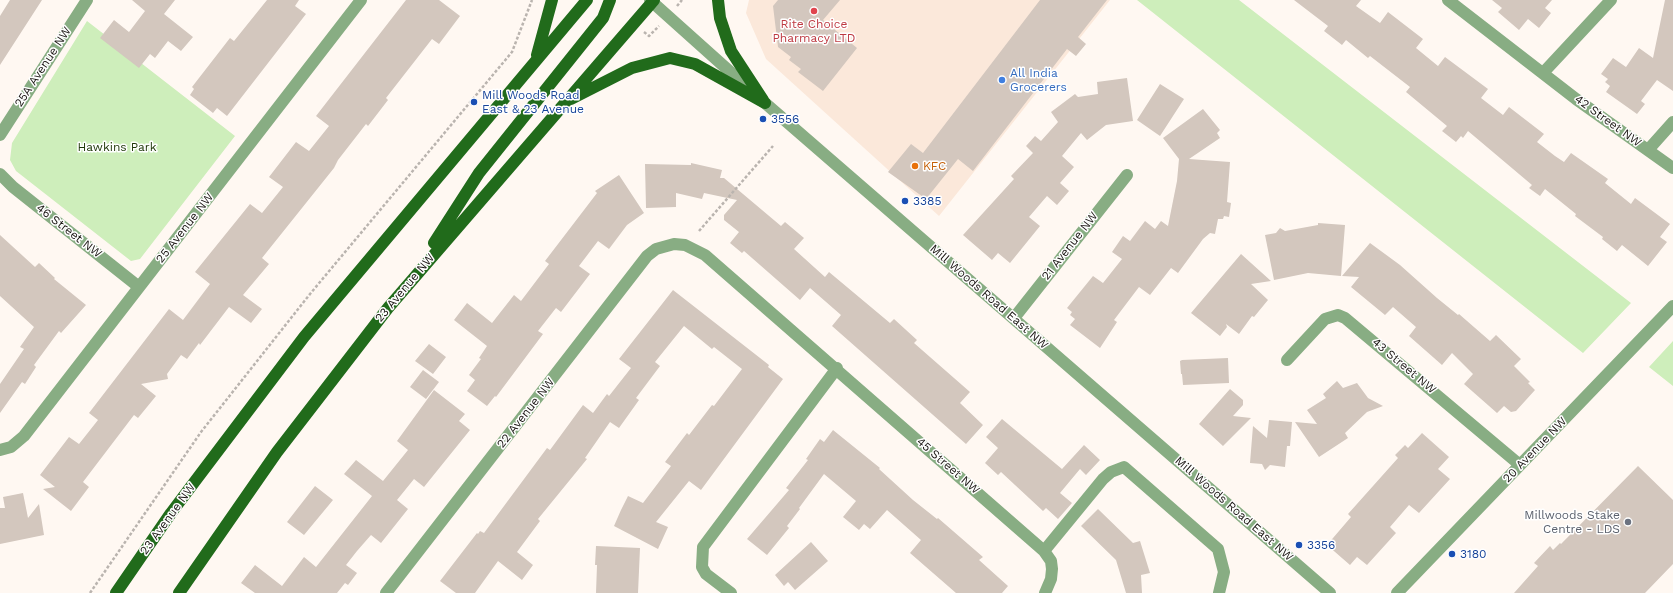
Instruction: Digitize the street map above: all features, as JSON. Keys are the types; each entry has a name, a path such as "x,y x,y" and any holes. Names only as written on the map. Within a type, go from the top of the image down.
{"main road":[{"path":"526,72 538,53 552,0"},
{"name":"23 Avenue NW","path":"116,593 171,513 304,337 586,0"},
{"path":"412,278 479,173 603,18 610,0"},
{"name":"23 Avenue NW","path":"179,593 276,452 412,278 652,0"},
{"path":"718,0 720,18 731,51 765,103"},
{"path":"565,102 632,68 670,58 696,64 765,103"}],"street":[{"name":"25A Avenue NW","path":"0,135 87,0"},
{"name":"25 Avenue NW","path":"2,450 18,443 24,436 361,0"},
{"name":"Mill Woods Road East NW","path":"652,0 765,103 1330,593"},
{"name":"42 Street NW","path":"1448,0 1543,73 1673,168"},
{"path":"1543,73 1611,0"},
{"path":"1648,150 1673,122"},
{"name":"46 Street NW","path":"0,174 13,187 139,287"},
{"name":"21 Avenue NW","path":"1014,318 1127,175"},
{"name":"45 Street NW","path":"674,244 684,245 705,255 837,368 1044,551 1051,561 1052,569 1052,578 1045,593"},
{"name":"22 Avenue NW","path":"386,593 647,256 656,249 674,244"},
{"name":"20 Avenue NW","path":"1397,593 1673,306"},
{"name":"43 Street NW","path":"1287,360 1325,319 1338,315 1345,318 1520,465"},
{"path":"731,593 706,574 702,567 703,547 837,368"},
{"path":"1044,551 1103,479 1111,472 1124,468 1218,549 1224,572 1219,593"}],"path":[{"path":"90,593 205,426 310,294 512,52 532,0"},
{"path":"699,231 773,146"}],"shaded area":[{"path":"749,0 1110,0 939,216 766,59 746,13"}],"green space":[{"path":"1137,0 1239,0 1631,303 1583,353"},
{"name":"Hawkins Park","path":"87,21 235,136 140,259 131,261 16,171 10,160 12,143"},
{"path":"1673,341 1673,386 1649,367"}],"building":[{"path":"10,0 42,0 0,65 0,16"},
{"path":"132,0 175,0 164,14 193,37 181,51 168,41 155,58 150,54 139,68 100,38 114,20 129,32 145,11"},
{"path":"267,0 299,0 295,6 306,14 227,116 217,108 213,113 190,95 194,89 192,87 230,38 234,41"},
{"path":"406,0 439,0 460,16 439,44 432,39 386,98 388,100 368,126 366,124 338,160 334,168 262,258 269,264 243,295 262,309 251,323 229,307 200,345 199,343 187,359 181,355 167,374 168,379 141,384 156,396 138,418 134,415 83,482 89,487 71,511 43,489 55,487 40,475 69,437 79,444 98,420 89,413 169,309 183,320 210,284 195,272 250,204 262,213 283,187 269,177 296,142 309,151 329,126 316,116"},
{"path":"778,0 840,0 823,20 857,48 823,91 798,72 801,69 789,60 791,57 778,47 773,6"},
{"path":"1040,0 1107,0 1078,37 1086,44 1076,56 1067,49 973,171 958,159 926,199 888,172 911,144 923,153"},
{"path":"1294,0 1361,0 1356,6 1380,23 1388,12 1423,39 1416,48 1438,66 1445,57 1488,89 1481,98 1503,115 1509,107 1544,134 1537,142 1555,156 1564,162 1571,153 1608,179 1605,183 1631,204 1635,198 1670,224 1660,237 1667,242 1648,266 1622,245 1617,251 1602,239 1603,237 1575,216 1576,214 1545,189 1540,196 1529,188 1532,185 1468,131 1463,138 1461,136 1456,142 1442,131 1447,126 1406,92 1410,87 1370,56 1368,58 1346,40 1342,45 1324,31 1328,26"},
{"path":"1492,0 1552,0 1545,8 1551,13 1539,28 1528,19 1519,30 1498,12 1502,8"},
{"path":"1665,0 1673,0 1673,91 1657,80 1641,101 1645,104 1637,114 1606,92 1610,86 1605,82 1608,79 1601,74 1613,58 1626,67 1639,48 1653,58"},
{"path":"1127,78 1133,121 1106,125 1087,140 1081,133 1062,156 1074,167 1060,183 1069,191 1057,205 1047,196 1029,217 1040,226 1010,263 998,253 992,260 963,235 1014,179 1011,176 1033,153 1026,146 1035,136 1041,141 1058,122 1051,112 1075,94 1078,97 1098,94 1097,82"},
{"path":"1160,84 1184,99 1160,136 1137,120"},
{"path":"1203,109 1220,130 1217,133 1220,138 1189,159 1230,162 1227,202 1231,203 1229,217 1224,216 1223,219 1218,219 1215,234 1210,233 1203,239 1178,273 1171,268 1150,295 1139,287 1114,320 1117,322 1100,348 1070,325 1075,319 1070,315 1072,312 1067,308 1093,276 1103,283 1122,259 1112,252 1123,236 1130,241 1145,221 1155,229 1161,221 1168,226 1177,181 1179,159 1163,138"},
{"path":"691,163 722,170 720,178 724,178 781,226 785,222 804,238 794,249 825,277 829,272 890,323 894,319 917,340 914,343 970,392 960,403 983,425 966,444 832,326 841,315 810,288 800,300 744,251 742,253 730,243 739,232 724,220 724,215 737,200 704,193 702,199 676,193 676,207 646,208 645,164 691,165"},
{"path":"619,175 644,213 627,225 609,249 598,241 579,266 590,274 561,312 556,308 538,331 543,334 496,397 495,396 487,406 467,391 475,380 469,375 481,359 479,358 487,346 454,320 467,303 492,323 514,295 521,301 549,264 545,261 597,193 595,191"},
{"path":"1318,223 1345,225 1341,276 1308,273 1274,280 1265,235 1276,233 1280,228 1285,231 1318,225"},
{"path":"0,235 35,267 39,263 55,278 54,279 86,305 61,333 59,331 34,365 36,367 25,384 22,382 0,413 0,384 24,349 20,347 34,327 0,296"},
{"path":"1370,243 1400,265 1437,298 1458,315 1459,314 1490,341 1496,335 1521,359 1514,366 1530,382 1528,383 1535,390 1516,411 1511,412 1504,406 1497,413 1464,384 1473,374 1452,353 1442,365 1409,336 1416,327 1393,307 1385,315 1351,287 1359,277 1342,276"},
{"path":"1241,254 1271,281 1251,284 1268,300 1254,317 1252,316 1239,334 1226,324 1227,327 1220,336 1191,313"},
{"path":"673,290 769,365 768,367 783,379 701,490 689,481 656,522 668,527 658,549 614,526 621,510 628,496 643,503 671,466 665,462 687,433 689,435 712,405 714,406 742,369 714,347 712,349 684,326 655,362 660,366 636,398 639,400 619,428 610,422 585,458 587,459 538,519 540,521 517,552 533,565 522,580 498,561 475,593 456,593 440,581 477,533 478,534 480,531 484,533 547,448 550,450 583,405 593,413 607,394 609,396 631,368 619,359"},
{"path":"429,344 446,357 433,374 415,361"},
{"path":"1228,358 1229,383 1183,385 1180,361"},
{"path":"423,370 439,382 426,399 410,387"},
{"path":"1337,381 1343,388 1357,383 1368,398 1383,406 1367,412 1345,433 1348,438 1319,457 1295,422 1317,424 1307,410 1326,398 1323,394"},
{"path":"1230,389 1243,400 1243,405 1233,416 1251,418 1223,446 1199,424"},
{"path":"434,390 465,414 459,421 470,430 424,487 414,479 397,500 408,509 381,543 371,535 357,551 346,565 357,573 348,585 345,583 337,593 255,593 241,583 255,565 282,586 304,557 316,567 372,496 344,474 356,460 383,481 408,450 397,441"},
{"path":"1002,419 1062,469 1084,445 1100,460 1086,475 1080,469 1060,493 1072,503 1058,519 1046,508 1043,511 1001,472 998,475 985,463 998,448 986,437"},
{"path":"1269,420 1292,422 1290,446 1287,446 1285,467 1270,465 1265,470 1262,464 1250,463 1253,426 1267,438"},
{"path":"833,430 880,468 879,469 913,500 937,519 938,518 983,557 979,560 1008,586 1002,593 956,593 910,553 921,540 887,510 870,529 864,524 859,530 843,517 856,501 824,474 787,526 789,528 767,555 747,539 789,490 786,488 808,460 806,459 820,439 824,442"},
{"path":"1422,433 1449,457 1438,469 1450,479 1419,513 1409,505 1390,527 1396,533 1367,565 1357,557 1350,565 1327,545 1351,517 1348,514 1398,458 1395,455 1405,445 1408,448"},
{"name":"Millwoods Stake Centre - LDS","path":"1638,466 1673,500 1673,564 1645,593 1514,593 1538,566 1534,563 1550,546 1553,550 1560,543 1561,544"},
{"path":"315,486 333,500 304,535 287,522"},
{"path":"23,493 28,518 39,504 44,535 0,544 0,508 5,508 3,497"},
{"path":"1098,509 1133,543 1140,541 1150,573 1141,575 1142,593 1126,593 1116,560 1081,526"},
{"path":"811,542 828,561 795,590 788,582 784,586 775,575"},
{"path":"596,546 640,548 638,593 596,593"}],"place":[{"name":"Rite Choice Pharmacy LTD","path":"814,11"},
{"name":"All India Grocerers","path":"1002,80"},
{"name":"Mill Woods Road East & 23 Avenue","path":"474,102"},
{"name":"3556","path":"763,119"},
{"name":"KFC","path":"915,166"},
{"name":"3385","path":"905,201"},
{"name":"Millwoods Stake Centre - LDS","path":"1628,522"},
{"name":"3356","path":"1299,545"},
{"name":"3180","path":"1452,554"}]}
